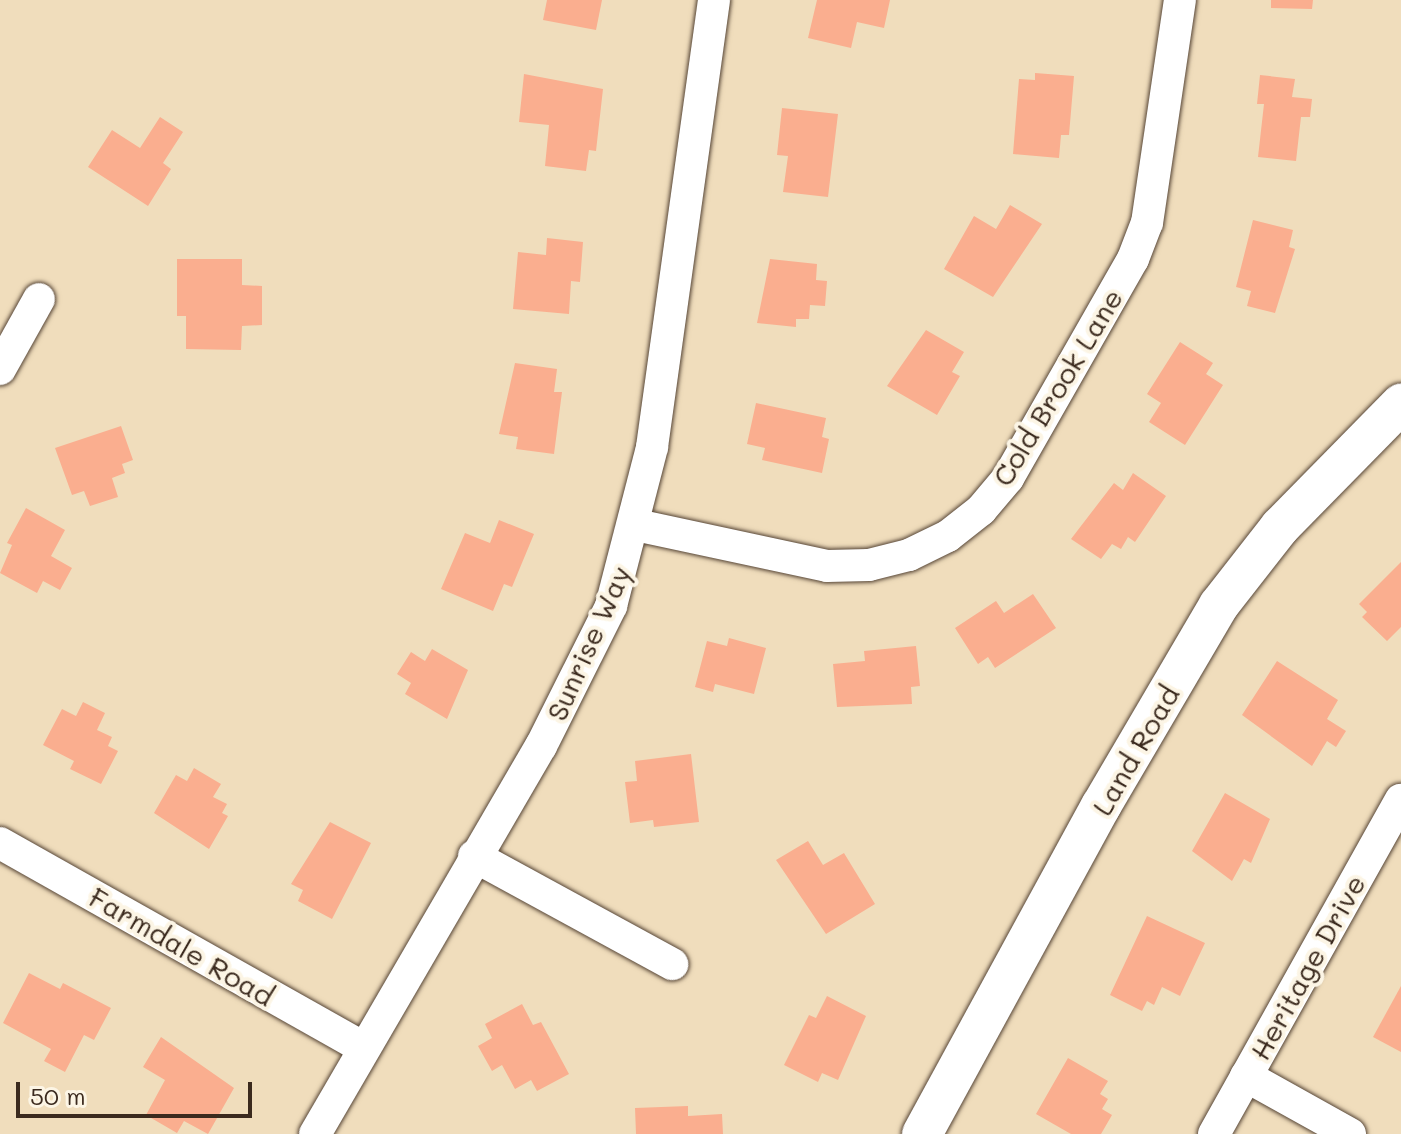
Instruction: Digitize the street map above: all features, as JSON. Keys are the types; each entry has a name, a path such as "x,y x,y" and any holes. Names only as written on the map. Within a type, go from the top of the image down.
{"street":[{"name":"Sunrise Way","path":"315,1134 584,666 611,606 636,525 652,447 714,0"},
{"name":"Cold Brook Lane","path":"636,525 827,566 869,565 909,555 948,536 981,510 1008,478 1133,259 1147,223 1180,0"},
{"path":"0,369 39,299"},
{"name":"Land Road","path":"922,1134 1101,806 1219,605 1280,527 1401,404"},
{"name":"Heritage Drive","path":"1214,1134 1401,800"},
{"name":"Farmdale Road","path":"0,843 364,1048"},
{"path":"474,856 672,964"},
{"path":"1246,1076 1350,1134"}],"building":[{"path":"547,0 602,0 596,30 543,20"},
{"path":"817,0 890,0 884,28 857,22 851,48 808,38"},
{"path":"1271,0 1313,0 1312,9 1271,8"},
{"path":"1035,73 1074,76 1069,135 1061,135 1059,158 1013,154 1019,79 1035,80"},
{"path":"524,74 603,89 596,151 589,150 586,171 545,166 549,125 519,122"},
{"path":"1260,75 1295,79 1292,97 1312,99 1310,117 1301,117 1296,161 1258,157 1264,104 1257,104"},
{"path":"782,108 838,114 828,197 783,192 788,156 777,155"},
{"path":"160,117 183,132 163,163 171,169 148,206 88,167 112,130 140,148"},
{"path":"1010,205 1042,224 993,297 944,269 974,216 996,229"},
{"path":"1253,220 1293,230 1289,247 1295,249 1275,313 1247,306 1251,291 1236,287"},
{"path":"547,238 583,242 580,282 571,281 569,314 513,309 518,252 546,255"},
{"path":"177,259 242,259 242,285 262,286 262,325 242,326 241,350 186,349 186,316 177,316"},
{"path":"770,259 817,264 816,280 827,281 825,306 810,305 809,319 796,319 796,327 757,323"},
{"path":"926,330 964,352 952,372 960,376 937,415 887,386"},
{"path":"1180,342 1213,363 1206,374 1223,385 1185,445 1149,422 1161,403 1147,394"},
{"path":"515,363 557,369 554,392 562,392 554,454 516,449 518,437 499,434"},
{"path":"756,403 826,418 822,437 829,439 822,473 762,460 765,448 747,444"},
{"path":"121,426 133,460 122,464 125,473 112,478 118,497 90,506 84,491 72,495 55,448"},
{"path":"1133,473 1166,496 1135,542 1128,537 1121,549 1112,544 1101,559 1071,539 1114,483 1123,490"},
{"path":"26,508 65,530 51,556 72,568 60,590 43,581 37,593 0,573 12,545 7,543"},
{"path":"499,520 534,534 512,587 504,584 493,611 441,589 465,533 490,543"},
{"path":"1401,562 1401,627 1387,641 1362,617 1367,612 1359,604"},
{"path":"1033,594 1056,628 995,668 988,657 978,664 955,628 996,601 1004,613"},
{"path":"729,638 766,648 754,694 715,684 713,692 695,687 707,641 727,646"},
{"path":"916,646 920,686 911,687 912,704 837,707 833,664 865,661 864,651"},
{"path":"432,649 468,670 447,719 405,694 411,683 397,674 411,652 425,661"},
{"path":"1277,661 1338,700 1327,719 1346,731 1336,747 1327,741 1312,766 1242,715"},
{"path":"83,702 105,713 97,730 112,737 108,746 118,751 101,784 70,769 74,761 43,745 62,709 76,716"},
{"path":"691,754 699,822 654,827 653,820 630,823 625,782 637,781 635,761"},
{"path":"194,768 221,784 213,797 227,804 222,813 228,816 209,849 154,813 176,775 187,781"},
{"path":"1225,793 1270,819 1251,863 1244,859 1232,881 1192,851"},
{"path":"330,822 371,843 332,919 298,901 303,890 291,884"},
{"path":"808,841 823,865 844,853 875,904 826,934 776,860"},
{"path":"1147,916 1205,943 1180,996 1162,987 1154,1005 1147,1001 1142,1011 1110,995"},
{"path":"29,973 60,989 63,983 111,1008 94,1040 84,1035 65,1072 44,1061 51,1049 3,1023"},
{"path":"1401,986 1401,1052 1373,1037"},
{"path":"827,996 866,1016 838,1080 822,1073 818,1082 784,1065 809,1015 816,1018"},
{"path":"522,1004 533,1025 541,1022 569,1074 537,1091 531,1080 515,1089 502,1065 492,1071 478,1046 492,1038 485,1024"},
{"path":"161,1037 234,1088 208,1134 184,1121 177,1133 146,1115 165,1080 143,1067"},
{"path":"1068,1058 1108,1081 1100,1094 1108,1099 1102,1109 1112,1115 1101,1134 1071,1134 1036,1114"},
{"path":"688,1106 688,1116 722,1114 723,1134 636,1134 635,1108"}]}
